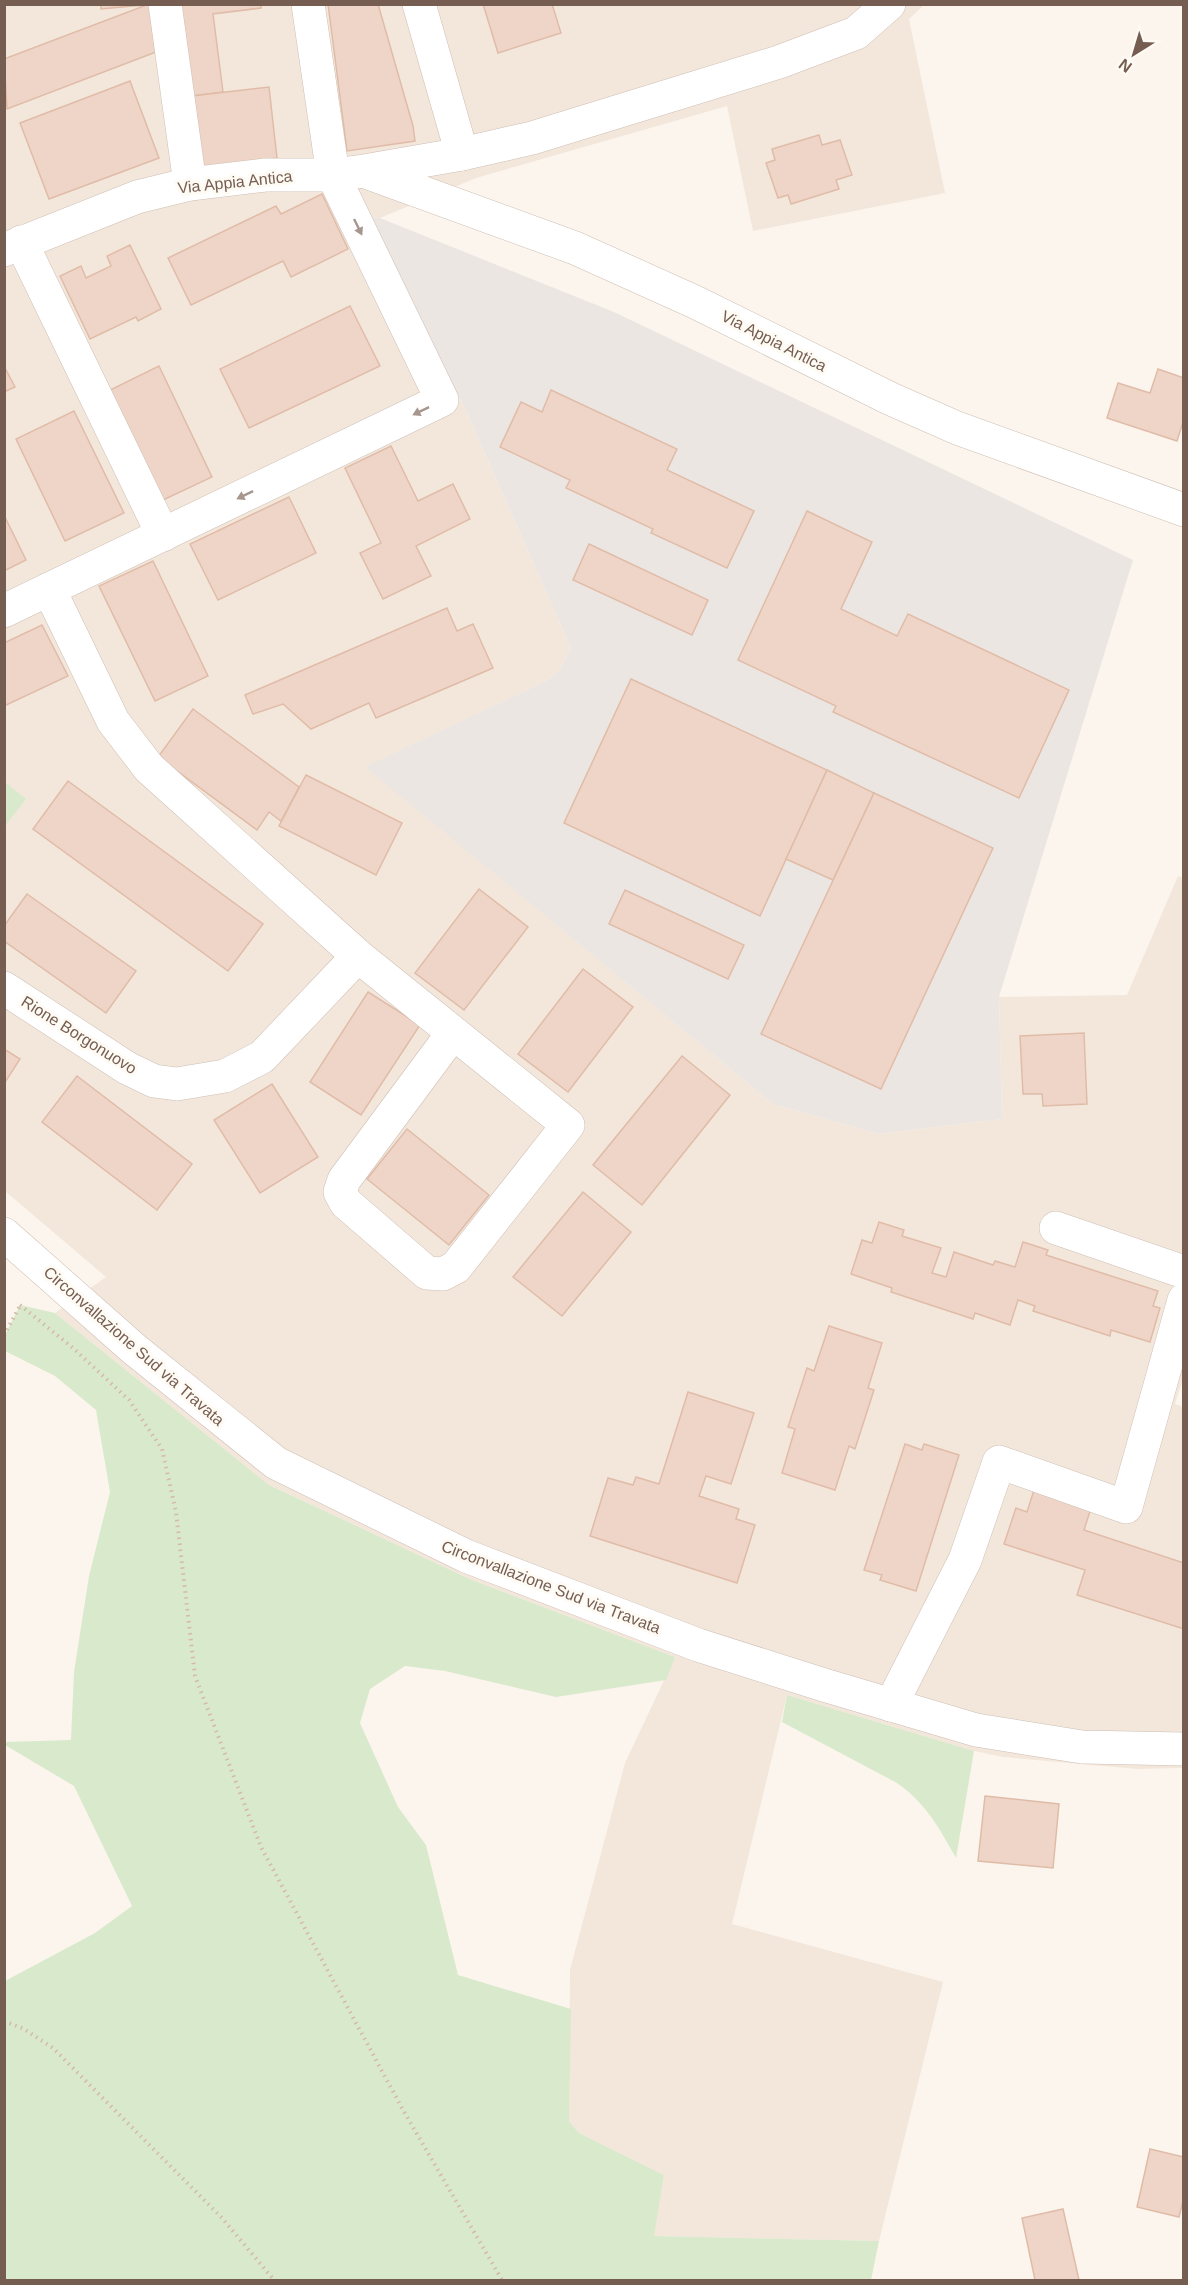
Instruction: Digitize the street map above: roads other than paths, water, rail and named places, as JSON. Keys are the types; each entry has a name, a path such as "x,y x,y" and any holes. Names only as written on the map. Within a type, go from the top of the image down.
{"street":[{"path":"165,4 190,184"},
{"path":"4,611 442,400 349,173 308,4"},
{"path":"419,4 462,154"},
{"path":"349,173 462,154 532,138 780,62 856,33 889,4"},
{"name":"Via Appia Antica","path":"13,246 137,197 190,184 265,175 349,173 575,248 695,302 891,399 957,428 1184,510"},
{"path":"13,246 163,535"},
{"path":"50,589 112,721 149,768 358,956 568,1125 456,1267 443,1274 428,1274 346,1203 340,1192 344,1180 453,1033"},
{"name":"Rione Borgonuovo","path":"4,988 127,1068 154,1081 177,1084 225,1076 262,1057 358,956"},
{"path":"1056,1228 1184,1272"},
{"name":"Circonvallazione Sud via Travata","path":"4,1234 134,1349 276,1463 466,1556 698,1645 976,1730 1082,1747 1184,1749"},
{"path":"891,1705 965,1560 999,1462 1126,1507 1184,1300"}]}
